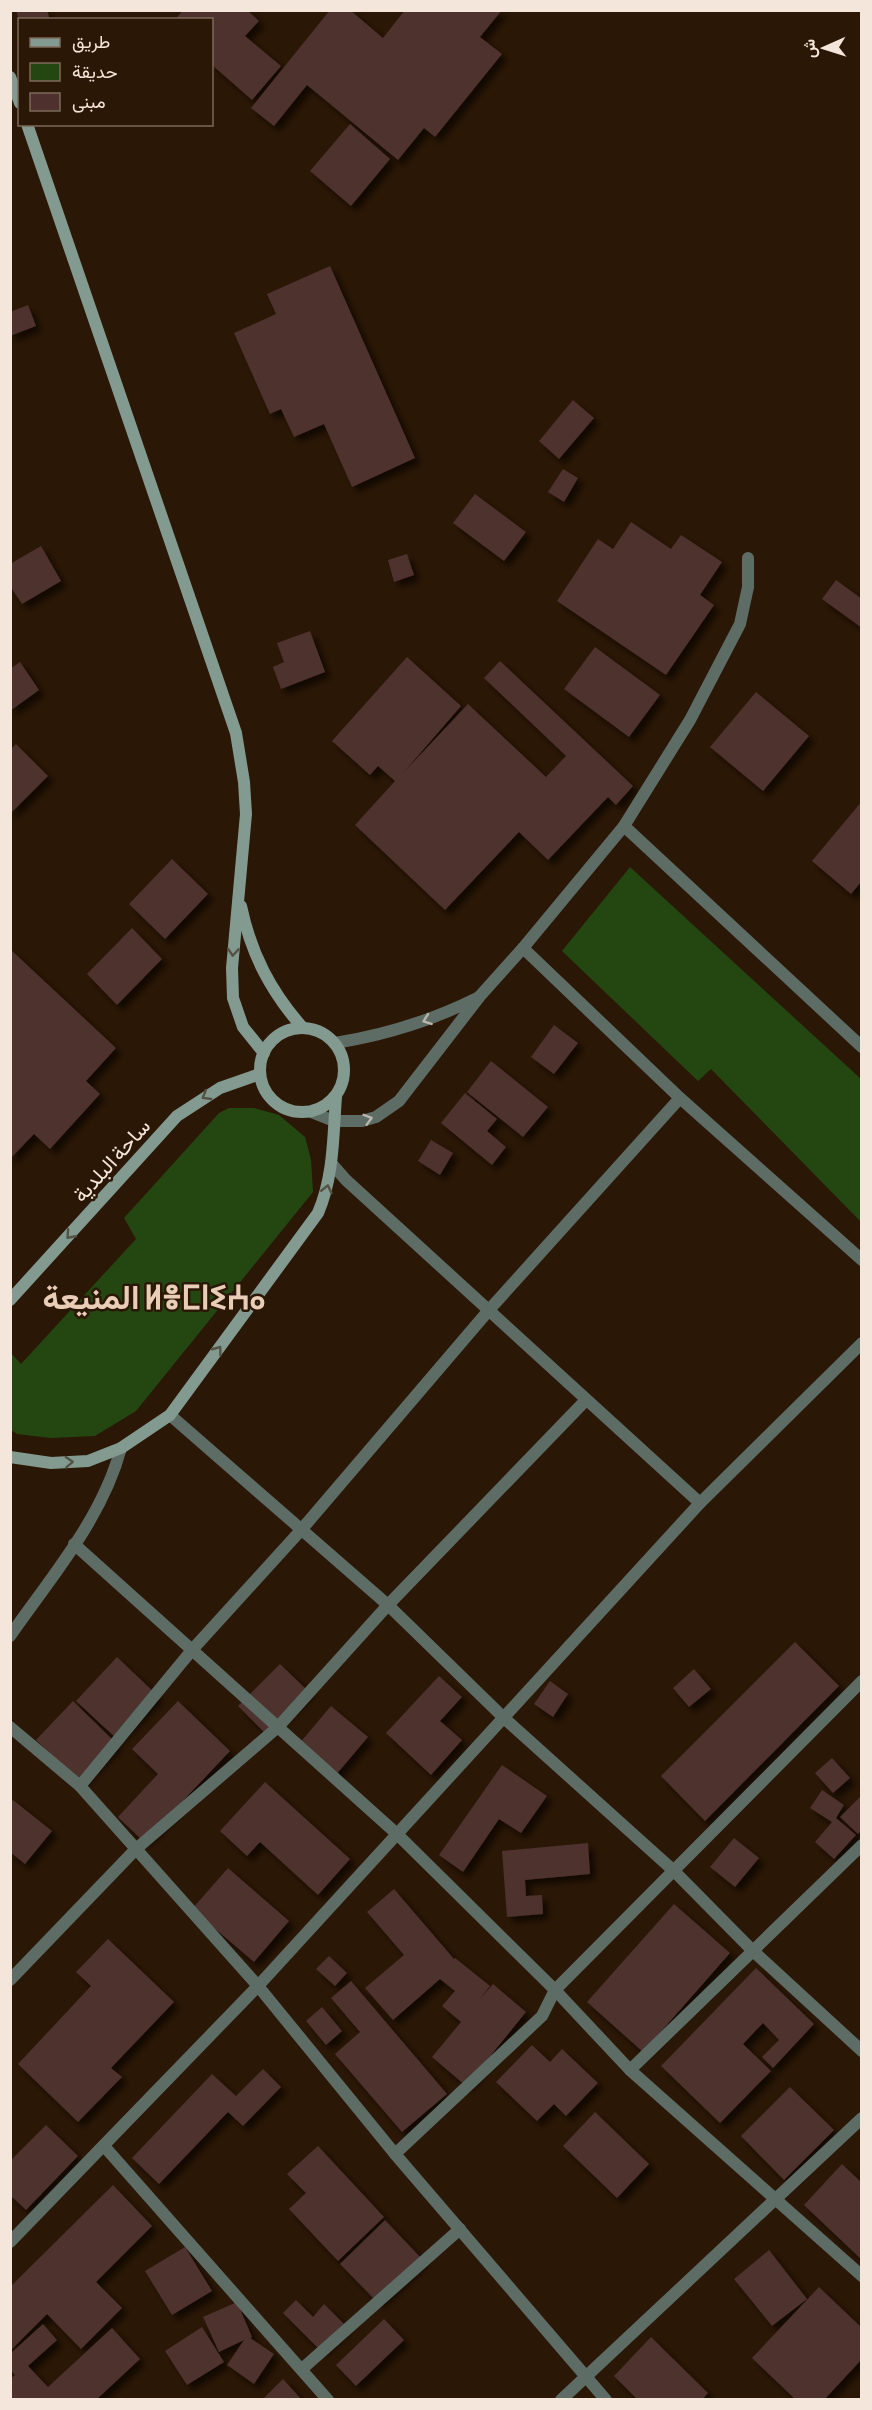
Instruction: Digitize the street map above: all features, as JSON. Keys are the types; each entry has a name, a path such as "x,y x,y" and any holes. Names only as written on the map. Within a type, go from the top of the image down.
{"street":[{"path":"10,77 18,98"},
{"path":"28,126 236,733 244,782 246,814 232,968 233,998 243,1027 264,1053"},
{"path":"311,1112 334,1121 362,1121 376,1117 399,1101 480,996 624,826 690,720 740,624 748,587 748,558"},
{"path":"624,826 861,1047"},
{"path":"238,893 251,946 261,968 282,1003 303,1028"},
{"path":"523,948 680,1098 861,1260"},
{"path":"335,1043 364,1038 422,1022 480,996"},
{"path":"303,1028 326,1035 335,1043 342,1055 345,1070 343,1084 336,1097 325,1106 311,1112 297,1113 283,1109 263,1089 260,1060 276,1036 289,1030 303,1028"},
{"name":"ساحة البلدية","path":"10,1300 177,1116 220,1088 260,1074"},
{"path":"10,1457 68,1463 88,1461 121,1448 170,1414 311,1224 324,1199 331,1163 336,1097"},
{"path":"80,1786 192,1650 302,1529 489,1310 680,1098"},
{"path":"331,1163 346,1180 700,1503"},
{"path":"10,2242 258,1986 700,1503 861,1343"},
{"path":"10,1980 136,1850 278,1727 388,1605 586,1400"},
{"path":"170,1414 388,1605 504,1719 674,1871 752,1950 861,2051"},
{"path":"10,1636 104,1498 115,1472 121,1448"},
{"path":"74,1544 397,1834 555,1990 630,2070 861,2276"},
{"path":"395,2154 542,2016 555,1990 861,1681"},
{"path":"10,1726 80,1786 258,1986 395,2154 606,2400"},
{"path":"630,2070 861,1845"},
{"path":"561,2400 861,2118"},
{"path":"104,2146 328,2400"},
{"path":"302,2369 460,2229"}],"green space":[{"path":"630,867 861,1079 861,1222 711,1069 698,1081 562,951"},
{"path":"229,1108 254,1108 279,1115 305,1137 311,1160 313,1192 136,1411 95,1436 51,1438 17,1434 11,1430 11,1353 21,1364 136,1239 124,1218 219,1113"}],"building":[{"path":"16,10 47,10 49,18 18,18"},
{"path":"183,10 247,10 259,21 245,36 281,66 252,100 213,66 213,18 177,18"},
{"path":"330,10 350,10 383,38 405,10 502,10 480,37 502,54 435,137 424,128 398,160 307,85 274,126 251,108"},
{"path":"350,124 390,159 351,206 310,171"},
{"path":"330,266 415,458 352,487 324,424 294,437 281,409 270,414 234,333 276,314 267,294"},
{"path":"28,305 36,326 10,336 10,312"},
{"path":"573,400 594,418 559,459 539,441"},
{"path":"563,469 578,478 564,502 548,492"},
{"path":"475,494 526,532 504,561 453,523"},
{"path":"631,522 671,549 681,535 722,562 700,595 714,605 666,675 557,601 598,539 613,549"},
{"path":"41,546 61,581 22,604 10,586 10,564"},
{"path":"407,554 414,575 394,582 388,560"},
{"path":"836,580 862,599 862,628 822,599"},
{"path":"310,631 325,672 281,689 273,667 284,662 277,643"},
{"path":"595,647 660,695 629,737 564,689"},
{"path":"407,657 461,706 404,772 468,704 546,777 566,756 484,678 500,661 633,786 616,805 608,797 548,860 519,832 445,910 355,825 395,781 378,766 370,775 332,741"},
{"path":"20,662 39,690 10,711 10,669"},
{"path":"756,692 809,736 763,791 710,747"},
{"path":"16,744 48,776 10,814 10,750"},
{"path":"862,801 862,881 851,894 812,861"},
{"path":"172,859 208,894 165,939 129,904"},
{"path":"132,928 162,959 117,1005 87,974"},
{"path":"10,949 116,1048 86,1081 100,1094 50,1149 34,1134 10,1159"},
{"path":"554,1025 578,1043 554,1074 531,1057"},
{"path":"491,1061 548,1107 523,1137 467,1092"},
{"path":"465,1093 497,1119 487,1131 506,1147 492,1165 441,1123"},
{"path":"431,1140 453,1153 440,1175 418,1161"},
{"path":"795,1642 839,1686 705,1821 661,1776"},
{"path":"117,1657 158,1696 117,1739 76,1701"},
{"path":"280,1664 308,1691 266,1734 238,1706"},
{"path":"694,1669 711,1689 689,1707 673,1688"},
{"path":"439,1676 462,1697 440,1721 462,1740 431,1775 386,1733"},
{"path":"550,1681 568,1694 553,1717 534,1704"},
{"path":"73,1701 117,1744 80,1782 36,1740"},
{"path":"178,1701 230,1751 144,1842 118,1817 158,1774 132,1749"},
{"path":"331,1706 368,1737 335,1776 298,1745"},
{"path":"832,1758 850,1778 833,1793 815,1773"},
{"path":"502,1765 547,1796 521,1833 499,1819 463,1872 439,1855"},
{"path":"265,1782 350,1859 318,1895 260,1842 247,1856 220,1831"},
{"path":"822,1790 844,1805 836,1818 856,1835 834,1859 815,1842 832,1822 810,1808"},
{"path":"862,1795 862,1830 858,1834 840,1817"},
{"path":"13,1800 52,1831 25,1864 10,1852 10,1803"},
{"path":"734,1838 759,1858 735,1887 710,1867"},
{"path":"588,1843 590,1874 525,1880 526,1896 542,1895 543,1914 507,1917 502,1851"},
{"path":"228,1868 289,1921 254,1962 192,1909"},
{"path":"394,1889 454,1959 490,1986 479,2000 493,1984 526,2012 466,2086 432,2057 461,2022 442,2006 455,1991 440,1979 393,2020 365,1988 404,1955 367,1912"},
{"path":"674,1904 730,1953 643,2052 587,2002"},
{"path":"108,1939 174,2002 111,2068 122,2077 78,2122 18,2064 91,1986 76,1972"},
{"path":"329,1956 347,1973 335,1986 316,1969"},
{"path":"756,1968 814,2024 773,2068 762,2057 779,2040 763,2023 743,2044 771,2071 720,2123 661,2066"},
{"path":"351,1981 447,2094 402,2132 335,2054 360,2032 331,1998"},
{"path":"322,2007 342,2031 326,2045 306,2021"},
{"path":"532,2045 550,2062 562,2049 598,2083 566,2116 554,2104 537,2121 496,2082"},
{"path":"263,2069 281,2087 243,2126 228,2112 159,2184 132,2158 212,2074 236,2096"},
{"path":"790,2087 834,2130 784,2180 741,2136"},
{"path":"595,2112 649,2164 617,2198 563,2146"},
{"path":"46,2125 78,2156 26,2210 10,2195 10,2161"},
{"path":"318,2146 384,2217 338,2261 289,2209 306,2193 287,2174"},
{"path":"842,2164 862,2183 862,2260 804,2205"},
{"path":"113,2185 152,2226 96,2282 122,2308 81,2349 47,2314 10,2351 10,2287"},
{"path":"385,2220 423,2260 378,2303 340,2264"},
{"path":"185,2247 212,2291 172,2315 145,2271"},
{"path":"769,2250 807,2299 772,2326 734,2279"},
{"path":"819,2287 862,2328 862,2359 824,2400 796,2400 752,2358"},
{"path":"296,2300 313,2317 324,2304 346,2326 321,2351 283,2313"},
{"path":"237,2302 252,2337 250,2338 274,2354 254,2384 227,2365 244,2340 219,2352 203,2317"},
{"path":"384,2319 404,2340 356,2386 336,2365"},
{"path":"43,2324 57,2340 28,2366 48,2387 112,2328 140,2359 96,2400 10,2400 10,2379 15,2375 10,2369 10,2354"},
{"path":"202,2327 224,2362 187,2385 165,2351"},
{"path":"651,2337 708,2393 702,2400 638,2400 614,2376"},
{"path":"283,2379 302,2400 262,2400"}],"district":[{"name":"المنيعة ⵍⴻⵎⵏⵉⵄⴰ","path":"154,1297"}]}
